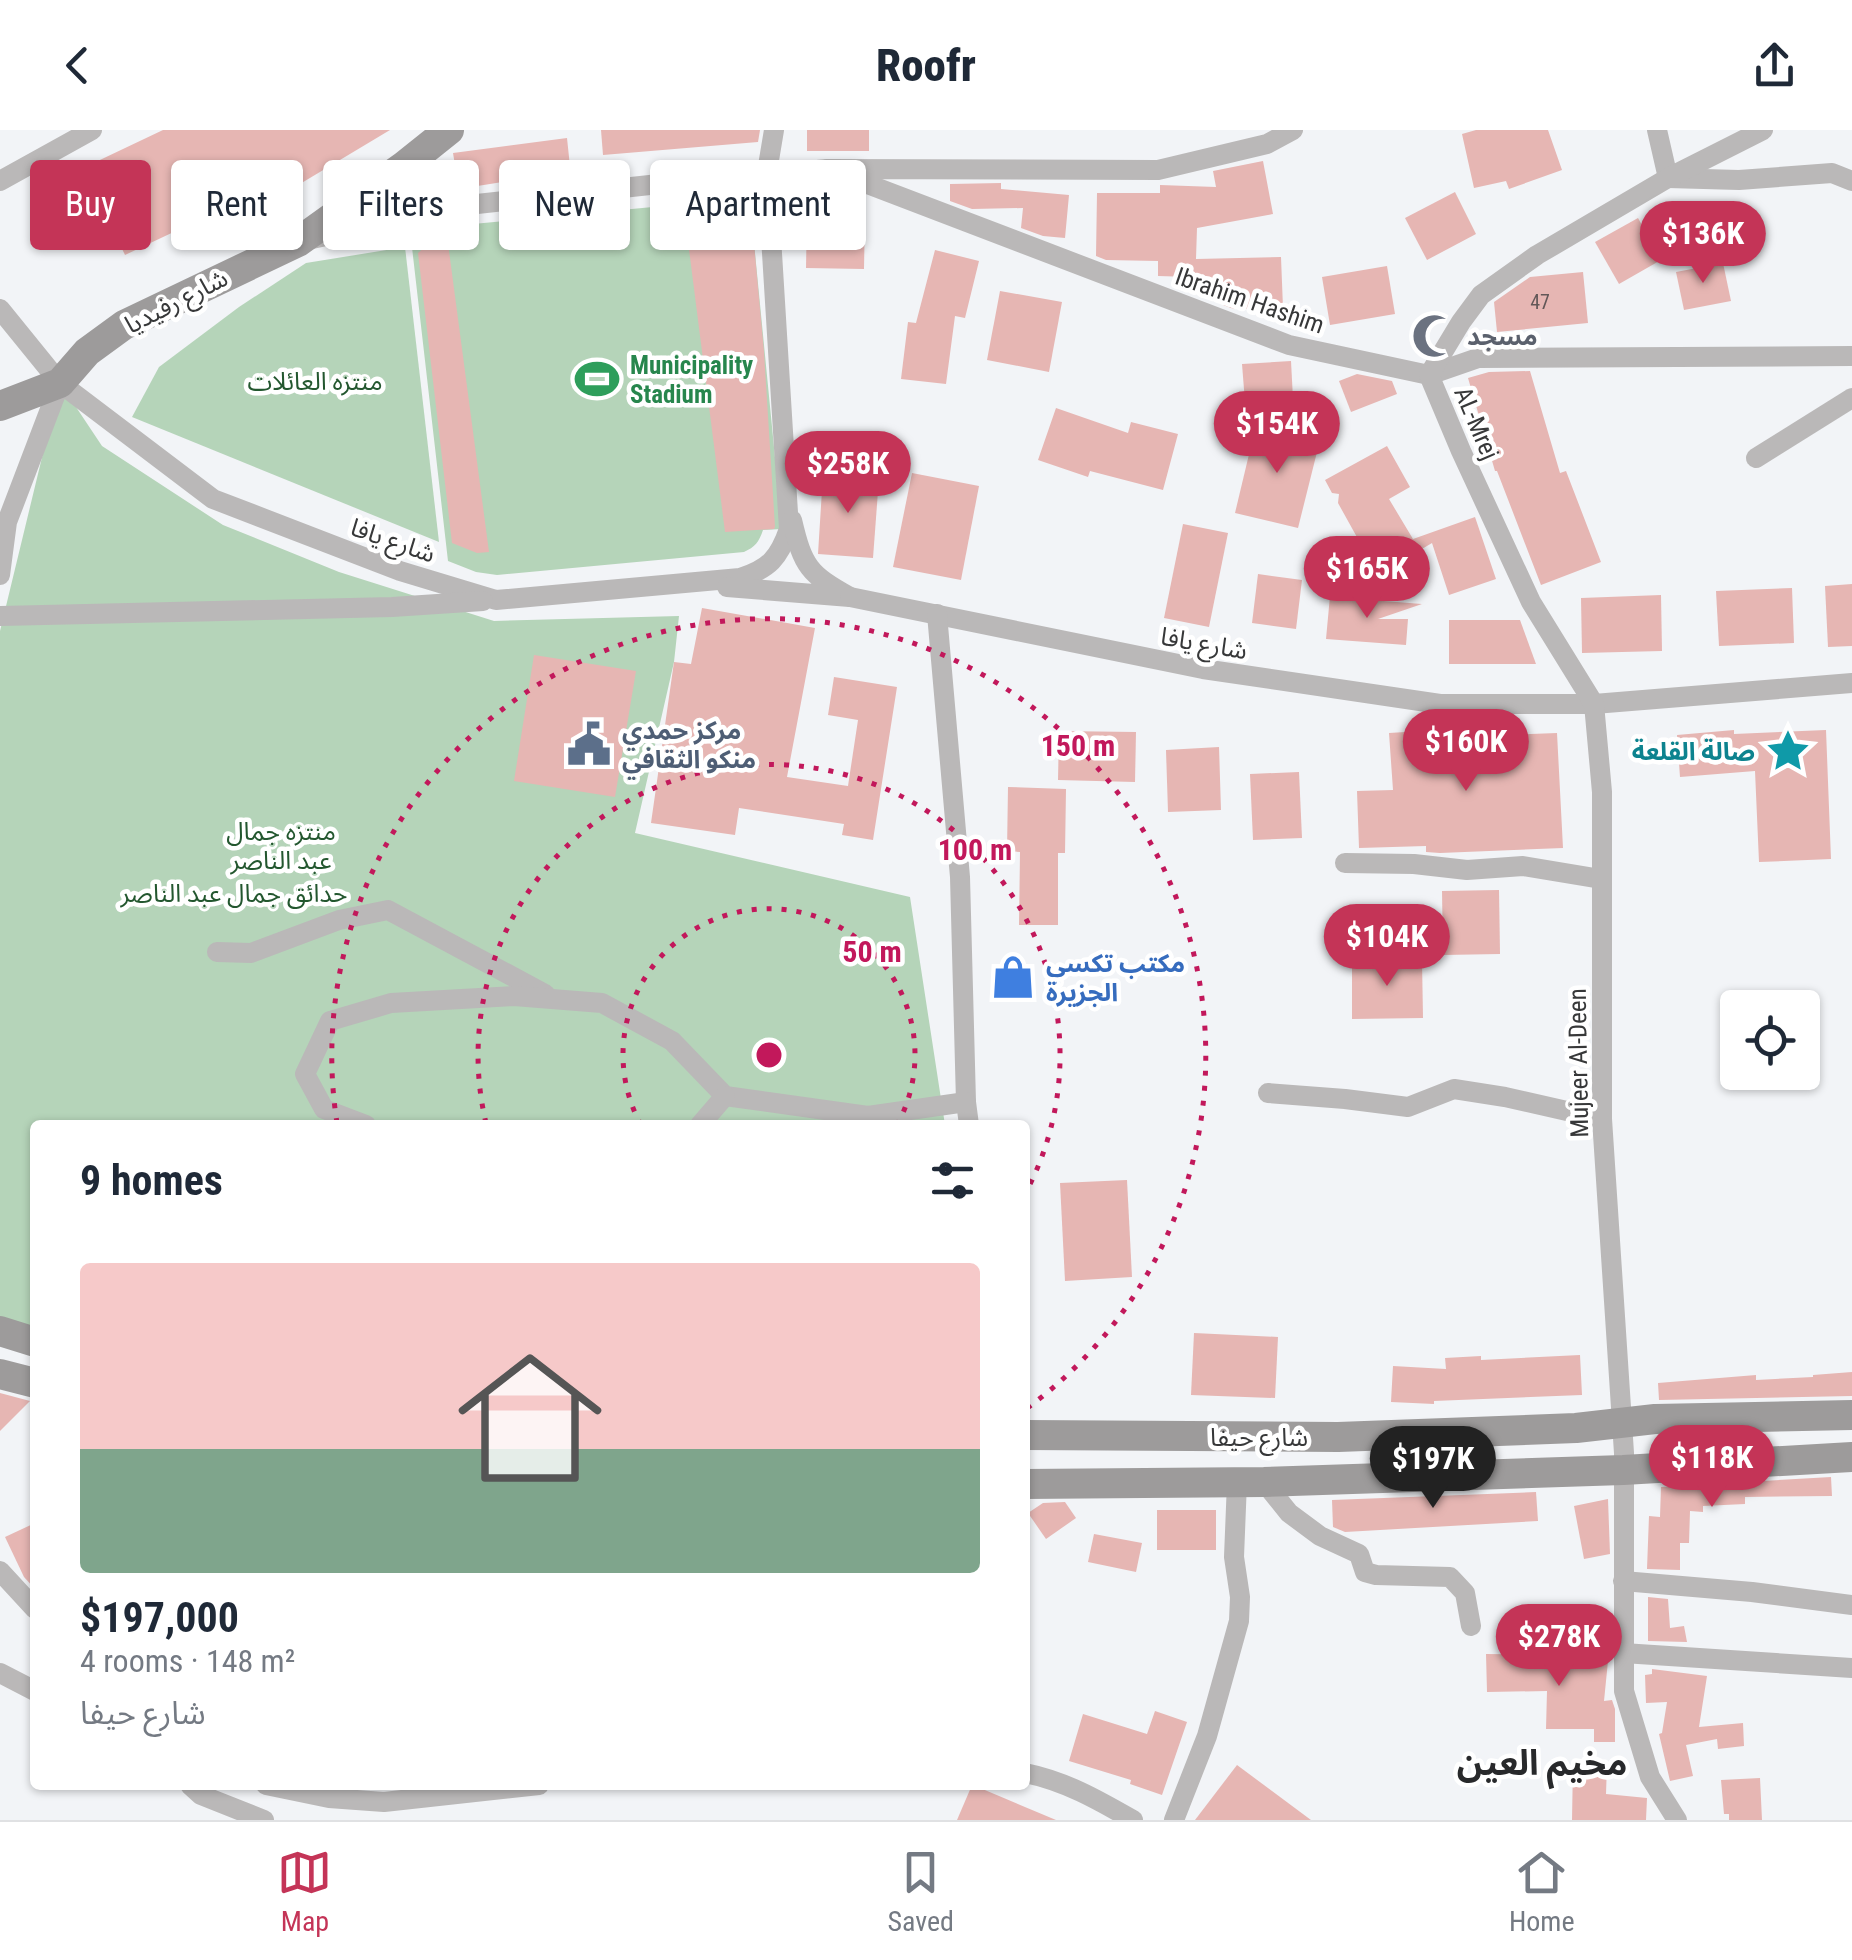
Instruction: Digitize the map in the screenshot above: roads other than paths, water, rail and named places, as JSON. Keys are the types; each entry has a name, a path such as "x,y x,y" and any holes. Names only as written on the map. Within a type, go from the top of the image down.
{"main road":[{"name":"شارع رفيديا","path":"303,238 450,130"},
{"name":"شارع رفيديا","path":"60,384 88,352 124,324 281,250"},
{"path":"0,406 60,384"},
{"path":"0,1331 30,1340"},
{"path":"0,1374 30,1382"},
{"name":"شارع حيفا","path":"1030,1435 1338,1436 1576,1428 1731,1416 1852,1415"},
{"name":"شارع حيفا","path":"1030,1484 1250,1482 1624,1470 1852,1457"}],"street":[{"path":"769,160 774,130"},
{"path":"866,169 1158,170 1266,144 1292,130"},
{"path":"1657,130 1668,178 1739,180 1832,173 1852,181"},
{"name":"AL-Mrej","path":"1594,704 1531,602 1429,375 1480,295 1536,255 1668,178 1763,130"},
{"path":"0,181 84,132"},
{"name":"Ibrahim Hashim","path":"866,183 1290,344 1429,375"},
{"path":"303,241 477,204 650,185"},
{"path":"772,250 790,519 810,569 820,580 850,597"},
{"name":"شارع يافا","path":"0,309 60,384 213,500 400,572 496,600 740,578 772,562 783,547 790,519"},
{"path":"1429,375 1478,358 1852,356"},
{"path":"0,575 7,522 60,384"},
{"path":"1756,458 1852,398"},
{"name":"شارع يافا","path":"685,583 850,597 1204,670 1440,704 1594,704 1852,683"},
{"path":"0,616 392,607 496,600"},
{"path":"937,614 960,877 968,1120"},
{"name":"Mujeer Al-Deen","path":"1594,704 1602,792 1602,1119 1623,1422 1624,1690 1650,1777 1677,1820"},
{"path":"1346,863 1467,870 1524,866 1601,879"},
{"path":"217,952 251,953 340,920 388,910 556,999"},
{"path":"337,1120 324,1109 305,1074 330,1022 391,1003 514,996 602,1003 672,1041 725,1096 868,1116 966,1102"},
{"path":"1268,1093 1408,1107 1454,1089 1602,1119"},
{"path":"704,1120 725,1096"},
{"path":"324,1109 353,1120"},
{"path":"1174,1820 1208,1736 1239,1621 1234,1557 1250,1482 1320,1536 1359,1554 1365,1572 1450,1577 1464,1593 1471,1626"},
{"path":"0,1571 30,1604"},
{"path":"1623,1581 1852,1605"},
{"path":"1623,1653 1852,1668"},
{"path":"0,1673 30,1688"},
{"path":"1030,1774 1093,1796 1133,1820"},
{"path":"195,1790 200,1796 264,1820"},
{"path":"295,1790 330,1798 384,1802 493,1790"}],"place":[{"name":"مسجد","path":"1434,336"},
{"name":"Municipality Stadium","path":"597,379"},
{"name":"مركز حمدي منكو الثقافي","path":"589,744"},
{"name":"صالة القلعة","path":"1788,751"},
{"name":"مكتب تكسي الجزيرة","path":"1013,977"}],"district":[{"name":"مخيم العين","path":"1542,1763"}],"park label":[{"name":"منتزه العائلات","path":"315,381"},
{"name":"منتزه جمال عبد الناصر","path":"281,846"},
{"name":"حدائق جمال عبد الناصر","path":"234,893"}]}
